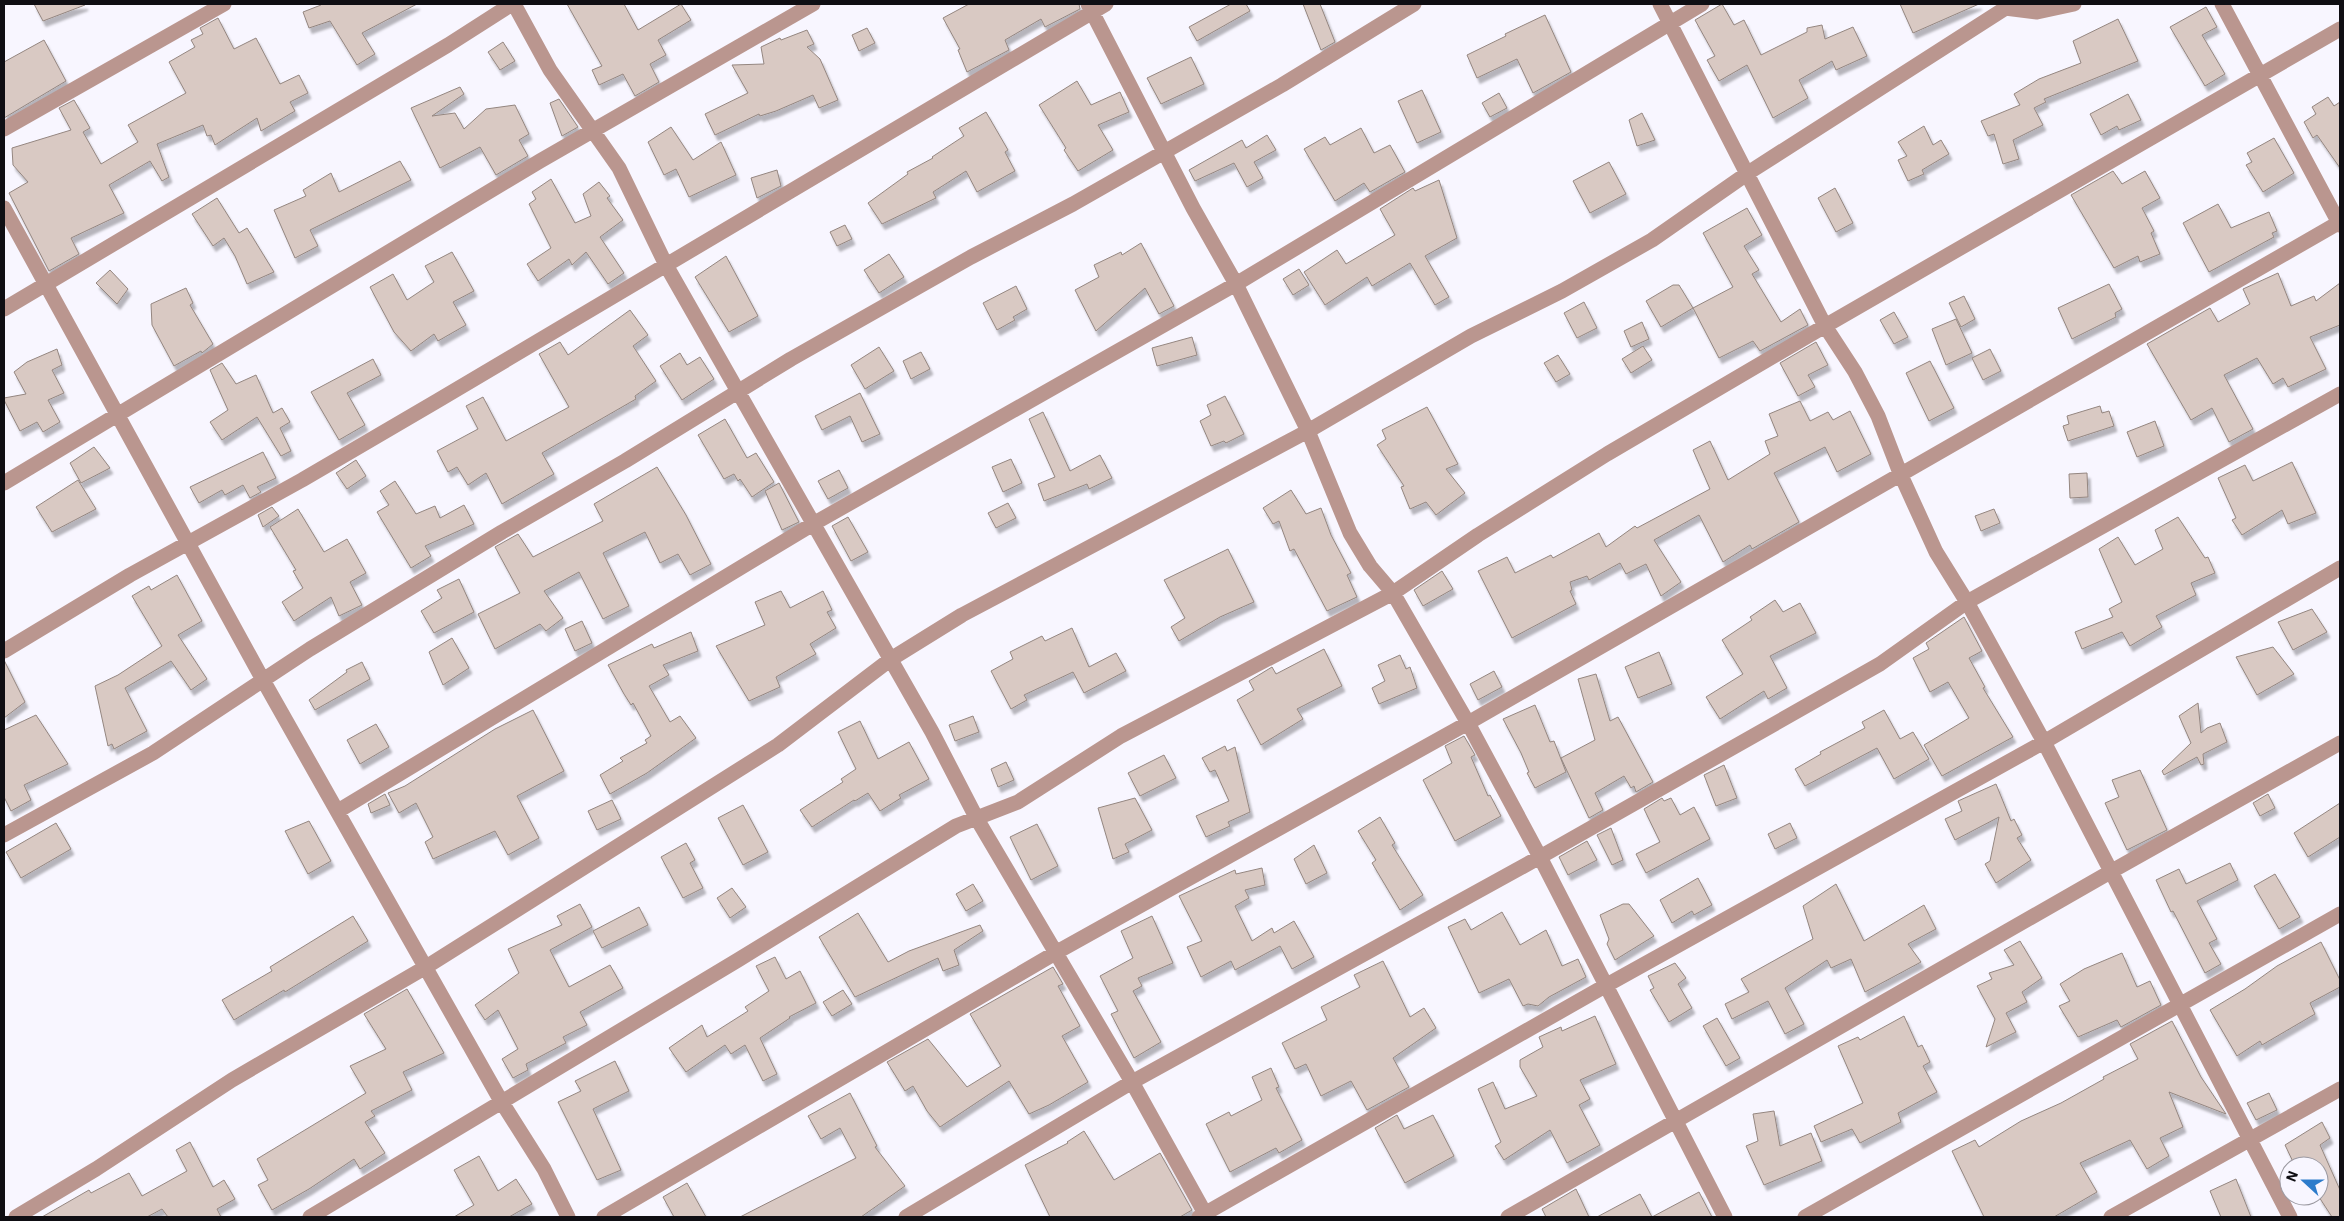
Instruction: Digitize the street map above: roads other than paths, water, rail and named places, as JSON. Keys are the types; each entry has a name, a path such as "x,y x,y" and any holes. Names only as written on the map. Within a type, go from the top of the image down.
{"street":[{"path":"4,129 224,4"},
{"path":"4,308 448,45 513,4 550,70 592,130 606,146 634,195 666,265 932,732 977,819 1058,952 1132,1082 1204,1216 1605,986 2044,742 2340,568"},
{"path":"4,483 592,130 813,4"},
{"path":"4,651 188,543 302,480 666,265 1090,7 1106,4"},
{"path":"4,835 153,753 263,680 493,537 625,461 790,359 971,257 1072,204 1166,151 1282,85 1414,4"},
{"path":"1660,4 1825,326 1854,372 1878,416 1900,473 1936,552 1967,602 2044,742 2290,1217"},
{"path":"338,811 813,524 1236,284 1702,4"},
{"path":"16,1217 96,1169 232,1080 426,967 778,745 890,659 962,615 1308,431 1471,336 1562,291 1652,240 1748,173 2008,6 2037,12 2074,4"},
{"path":"604,1217 1058,952 1468,722 1900,473 2340,223 2222,4"},
{"path":"1090,7 1194,208 1236,284 1308,431 1350,533 1370,566 1393,594 1468,722 1540,857 1725,1217"},
{"path":"310,1217 730,965 956,826 1018,802 1122,736 1393,594 1478,535 1575,474 1825,326 2340,28"},
{"path":"4,208 263,680 502,1101 544,1169 568,1217"},
{"path":"906,1217 1132,1082 1540,857 1880,664 1967,602 2340,394"},
{"path":"1508,1217 2112,871 2340,743"},
{"path":"1805,1217 2181,1006 2340,914"},
{"path":"2111,1217 2251,1141 2340,1089"}]}
